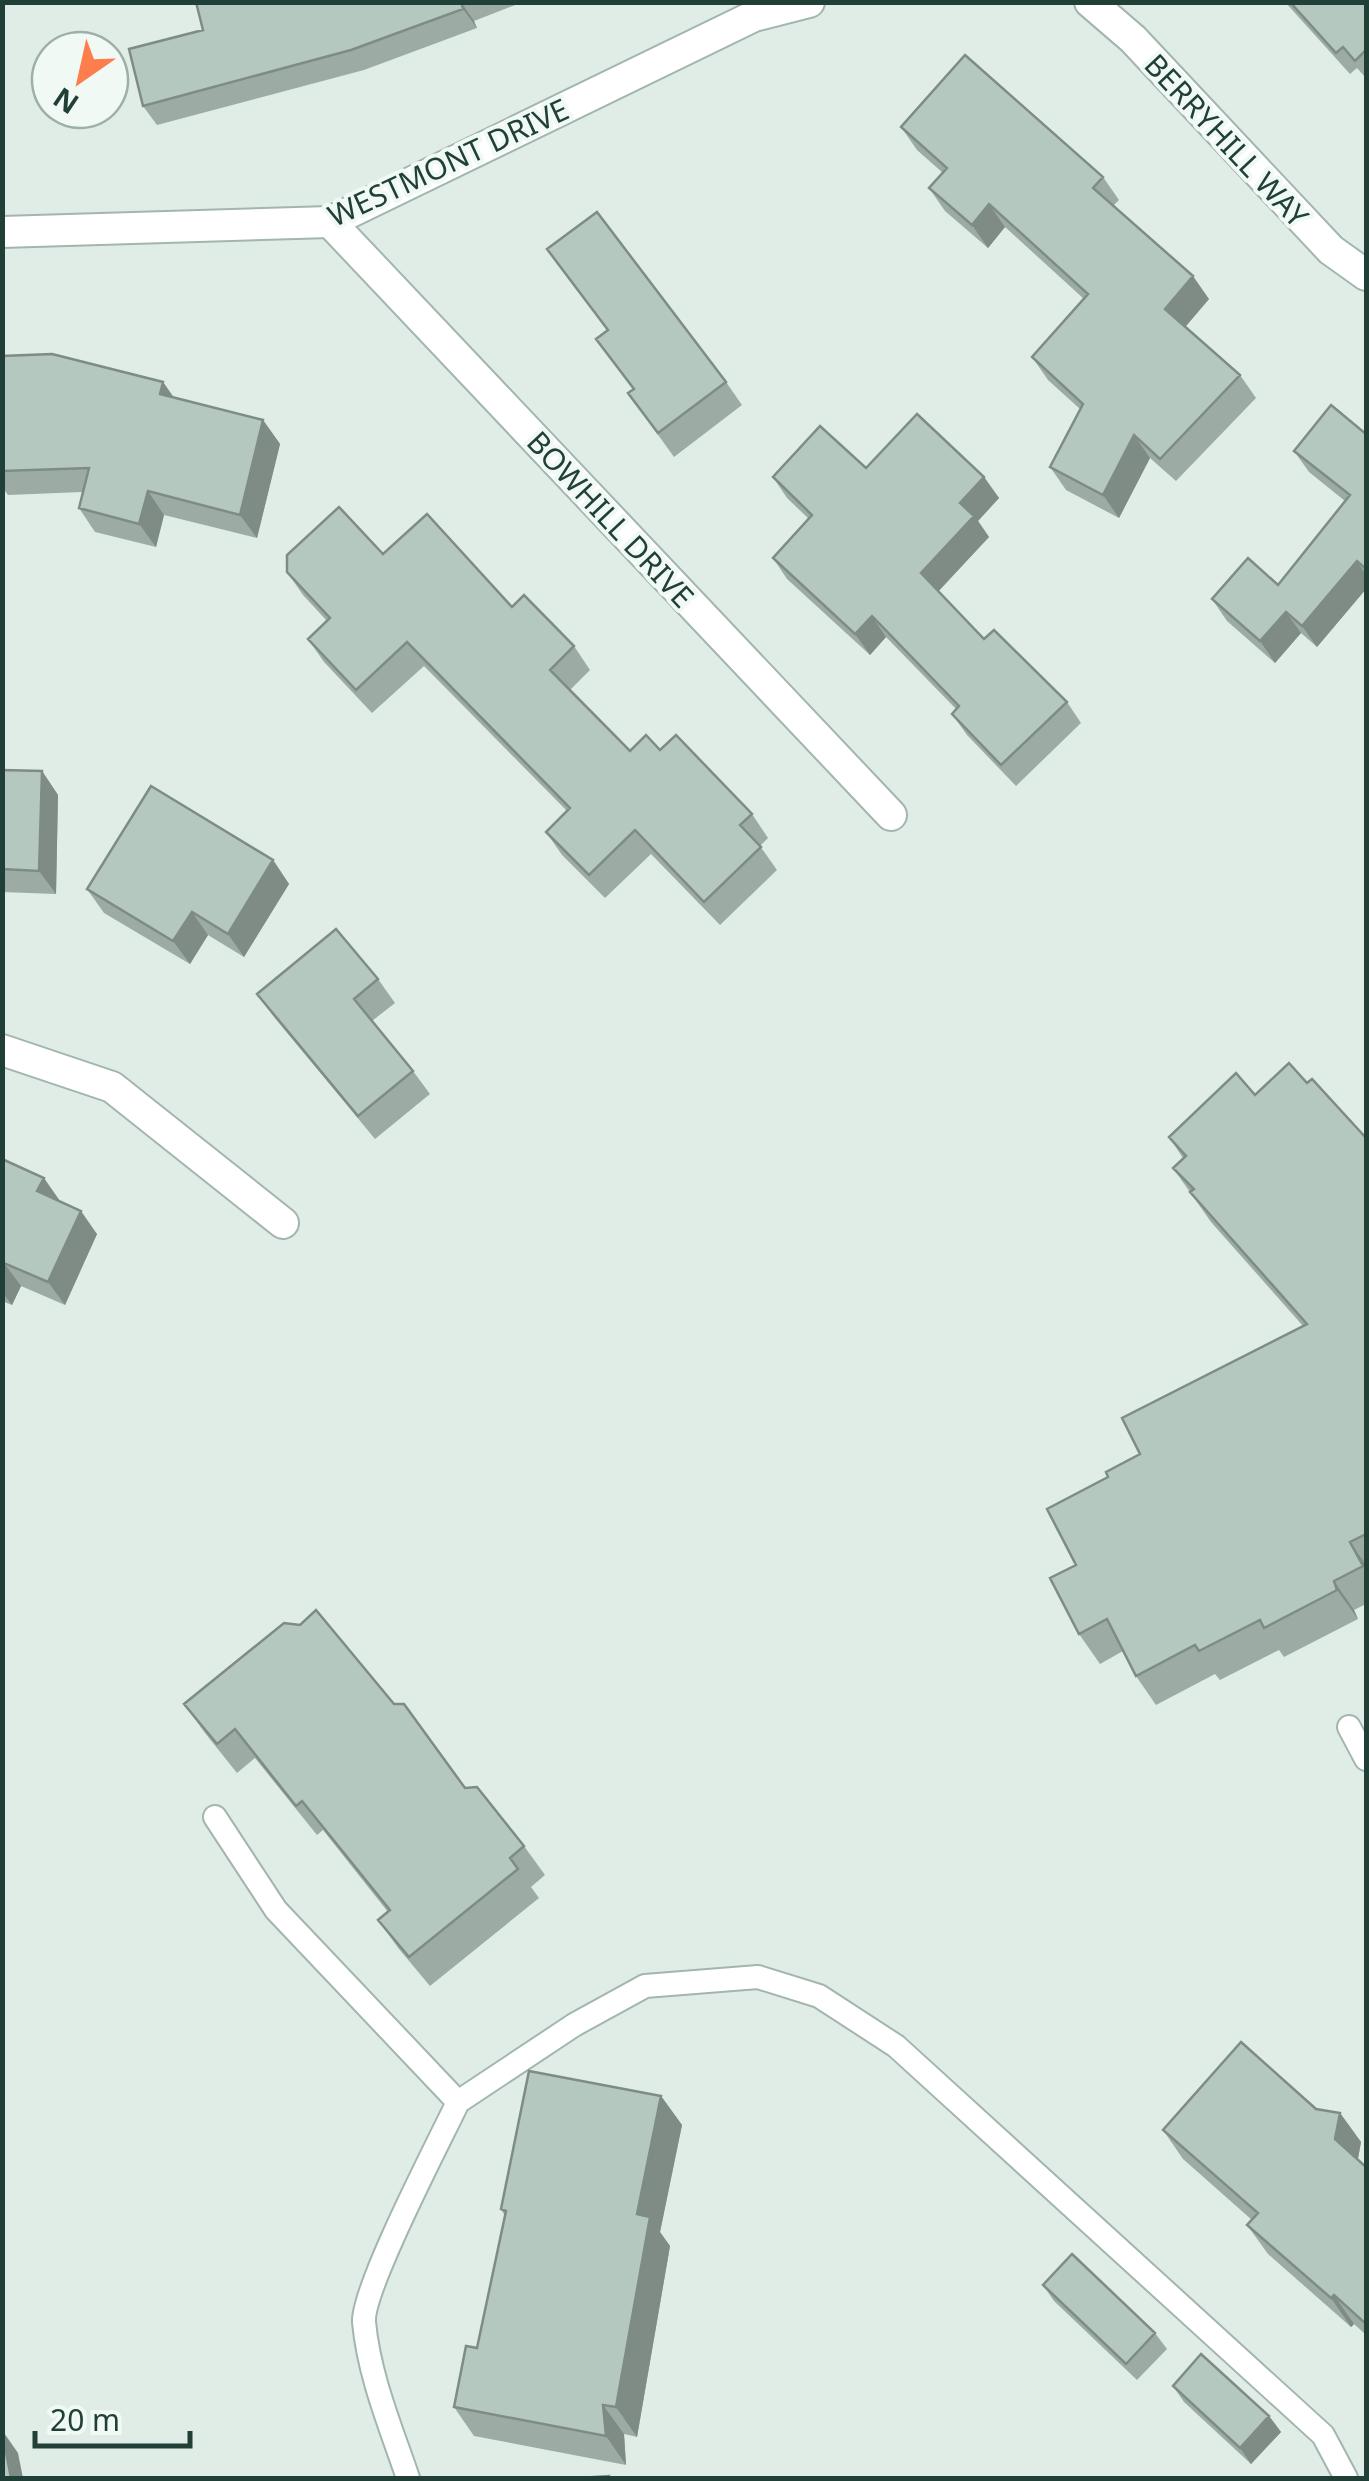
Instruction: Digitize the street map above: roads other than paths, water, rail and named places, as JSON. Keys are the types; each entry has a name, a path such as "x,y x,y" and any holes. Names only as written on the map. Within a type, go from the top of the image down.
{"street":[{"name":"WESTMONT DRIVE","path":"2,232 330,222 754,16 809,2"},
{"name":"BERRYHILL WAY","path":"1090,2 1133,40 1331,250 1366,275"},
{"name":"BOWHILL DRIVE","path":"330,222 891,815"},
{"path":"2,1050 112,1087 283,1223"}],"lane":[{"path":"1349,1726 1366,1758"},
{"path":"215,1817 276,1910 458,2102"},
{"path":"408,2478 381,2400 364,2318 400,2222 458,2102 574,2025 645,1986 758,1977 820,1996 896,2046 1323,2436 1346,2478"}]}
